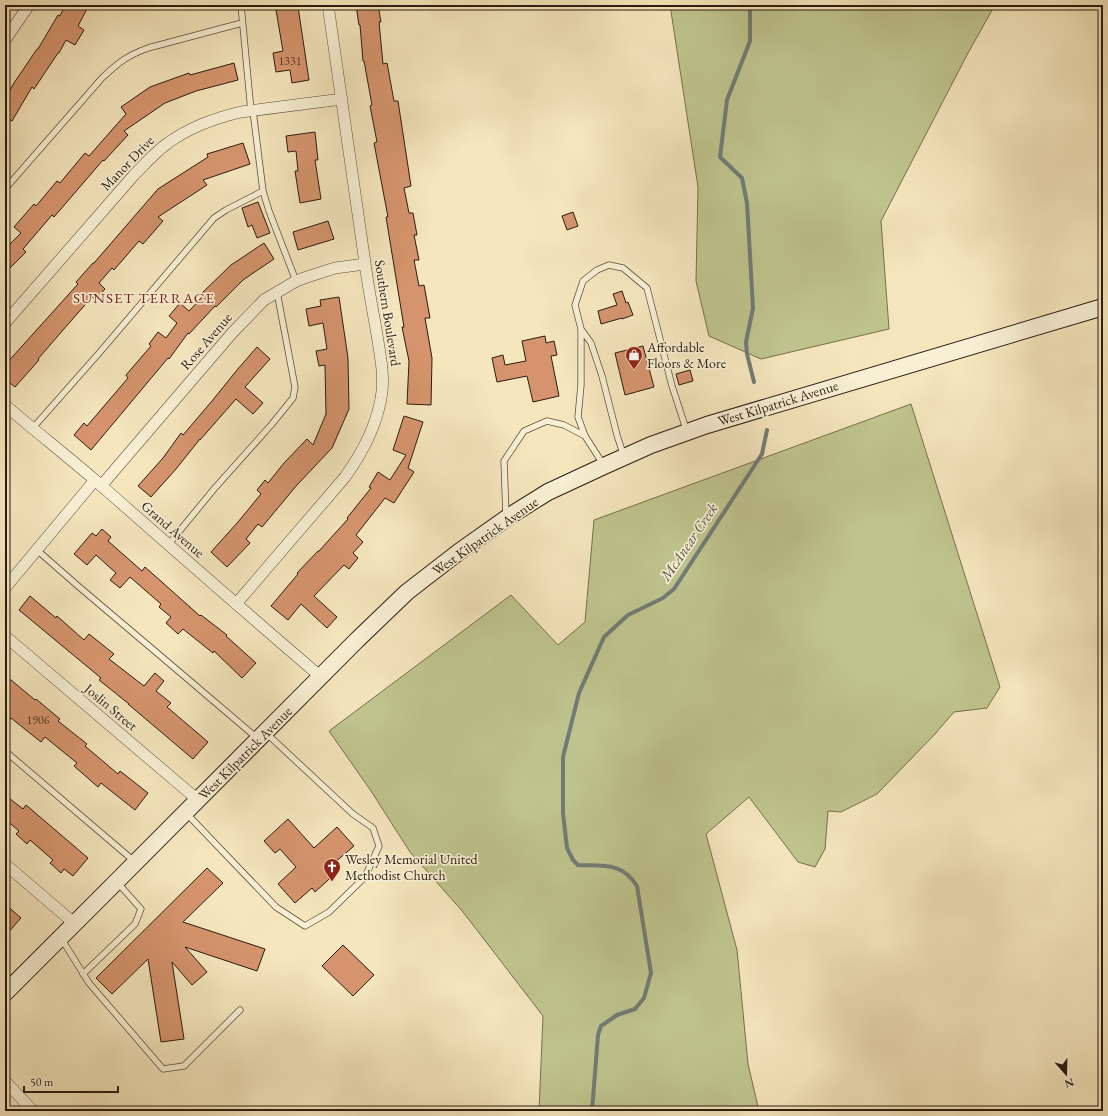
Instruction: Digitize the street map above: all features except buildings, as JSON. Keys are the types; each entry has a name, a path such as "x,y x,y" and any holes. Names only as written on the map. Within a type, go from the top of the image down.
{"main road":[{"name":"West Kilpatrick Avenue","path":"5,993 357,640 407,592 506,518 548,492 651,445 687,432 756,410 1103,307"}],"street":[{"path":"5,40 29,5"},
{"name":"Southern Boulevard","path":"236,604 344,480 370,435 378,411 382,391 383,369 365,264 328,5"},
{"name":"Manor Drive","path":"5,323 134,175 151,157 175,139 206,122 226,115 342,99"},
{"name":"Rose Avenue","path":"5,588 36,550 98,483 232,332 264,300 296,281 325,271 346,266 365,264"},
{"name":"Grand Avenue","path":"5,405 98,483 321,677"},
{"name":"Joslin Street","path":"5,636 198,800"},
{"path":"5,864 75,924"},
{"path":"5,1080 33,1111"}],"lane":[{"path":"241,5 252,111 263,191 269,211 296,281"},
{"path":"5,189 102,78 119,62 134,53 148,48 242,23"},
{"path":"32,429 214,218 226,210 263,191"},
{"path":"604,466 585,436 578,418 581,329 575,305 583,281 597,270 609,265 623,268 647,288 672,386 687,432"},
{"path":"168,544 293,398 295,387 277,292"},
{"path":"581,329 591,343 602,376 616,435 624,457"},
{"path":"506,518 504,461 524,431 547,421 564,425 585,436"},
{"path":"36,550 176,668 226,713 262,736 353,814 372,828 379,846 365,876 329,912 305,926 276,907 186,812"},
{"path":"5,751 136,863"},
{"path":"83,974 135,924 141,909 116,882"},
{"path":"61,938 89,984 163,1069 184,1066 240,1010"}],"green space":[{"path":"670,5 995,5 968,53 881,221 889,329 761,359 709,336 696,281 698,187"},
{"path":"911,404 1000,687 987,708 954,712 935,734 877,794 841,812 828,811 825,849 815,867 798,862 749,797 706,834 737,950 748,1064 759,1111 539,1111 543,1016 463,912 410,852 371,791 329,731 511,595 558,645 585,622 594,520"}],"waterway":[{"name":"McAnear Creek","path":"750,5 750,41 727,100 720,157 742,178 747,203 753,308 746,342 747,354 754,382"},
{"name":"McAnear Creek","path":"592,1111 598,1035 601,1026 617,1015 635,1009 644,998 651,973 637,886 631,878 619,869 604,866 578,865 573,860 567,848 563,813 563,757 579,693 604,637 628,615 663,598 674,589 762,454 767,430"}],"place":[{"name":"Affordable Floors & More","path":"634,370"},
{"name":"Wesley Memorial United Methodist Church","path":"332,882"}],"district":[{"name":"SUNSET TERRACE","path":"144,298"}]}
